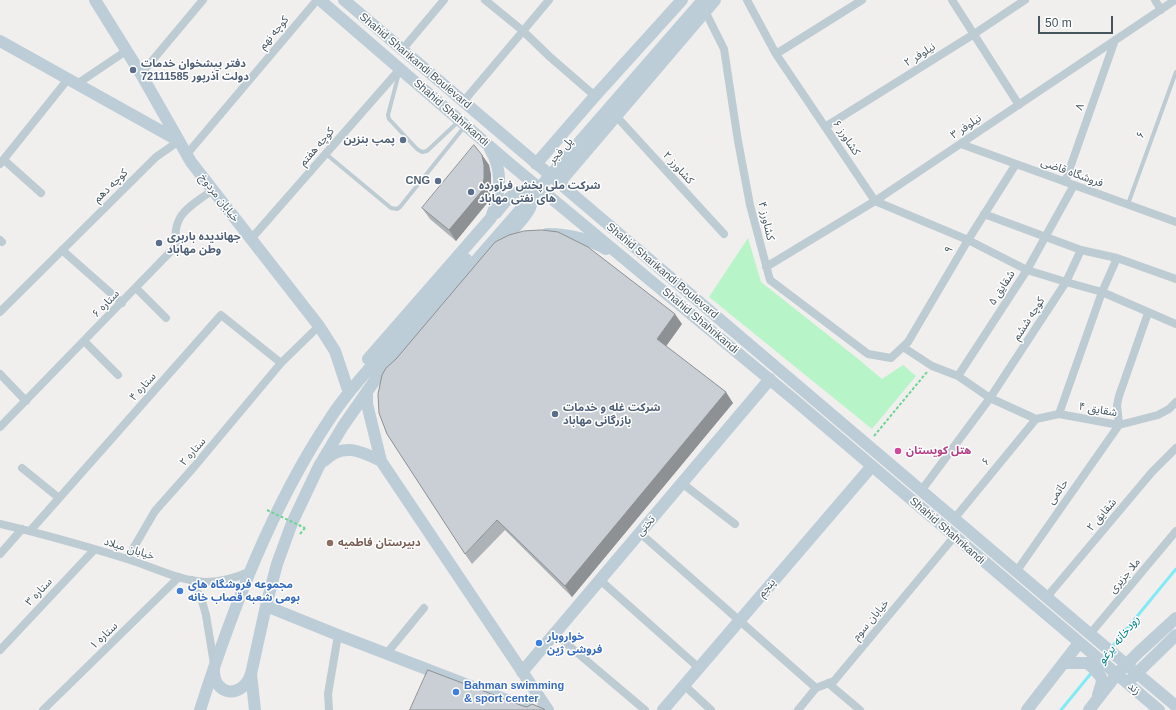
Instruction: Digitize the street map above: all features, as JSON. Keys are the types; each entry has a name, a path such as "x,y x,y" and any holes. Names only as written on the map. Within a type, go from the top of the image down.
{"main road":[{"name":"Shahid Shahrikandi","path":"318,0 462,123 770,379 1079,643 1109,673"},
{"name":"Shahid Sharikandi Boulevard","path":"344,0 1046,598 1123,661"},
{"path":"536,164 682,0"},
{"name":"پل فجر","path":"383,359 693,0"},
{"path":"338,407 353,387 383,359 704,5 715,0"},
{"name":"خیابان مردوخ","path":"97,1 187,154 213,190 319,326 335,351 348,390"},
{"path":"559,184 616,116 704,5"},
{"path":"0,41 179,141"},
{"path":"486,143 499,168 497,201 491,218"},
{"path":"200,710 214,666 251,571 278,512 304,459 338,407 364,363 515,192 522,191 528,195 531,205 527,212 398,365 367,391"},
{"path":"537,234 559,234 579,237 598,245 629,262"},
{"path":"498,246 524,236"},
{"path":"214,666 214,673 218,686 228,691 240,690 248,682 277,564 292,523 319,466 343,426 367,391 383,359"},
{"name":"تختی","path":"522,672 683,484 770,379"},
{"path":"367,391 367,404 381,461 548,710"},
{"path":"319,466 330,455 341,450 352,449 363,452 381,461"},
{"name":"پنجم","path":"663,710 872,466"},
{"path":"266,606 533,710"},
{"path":"1091,707 1109,673 1176,618"},
{"path":"1127,683 1176,635"},
{"path":"1027,710 1065,663 1079,643"},
{"name":"زند","path":"1123,661 1176,706"},
{"path":"1065,663 1087,663 1109,673"},
{"name":"زند","path":"1109,673 1127,683 1155,709"},
{"path":"251,674 254,710"}],"street":[{"path":"140,74 203,0"},
{"name":"کوچه نهم","path":"187,154 318,0"},
{"path":"402,50 444,0"},
{"path":"485,0 523,31 550,57 595,96"},
{"path":"463,102 549,0"},
{"name":"کشاورز ۶","path":"747,0 776,54 875,201"},
{"path":"776,54 862,0"},
{"path":"952,0 1019,105"},
{"name":"نیلوفر ۲","path":"825,127 974,34 1025,0"},
{"path":"1155,0 1161,10"},
{"name":"نیلوفر ۳","path":"766,267 875,201 1175,0"},
{"name":"کشاورز ۴","path":"704,5 724,49 738,141 750,205 770,280 868,354 891,358 902,347"},
{"name":"۸","path":"1065,182 1115,40"},
{"path":"41,193 2,162 73,82 126,51"},
{"name":"کوچه هفتم","path":"252,240 400,69"},
{"name":"کشاورز ۲","path":"616,116 724,234"},
{"name":"کوچه دهم","path":"0,312 156,157 179,141"},
{"name":"فروشگاه قاضی","path":"961,144 1176,222"},
{"name":"۹","path":"902,347 908,342 968,240 1016,164"},
{"name":"شقایق ۵","path":"958,376 1027,270 1074,185"},
{"name":"ستاره ۶","path":"0,427 176,246 175,237 179,218 190,207 213,190"},
{"path":"875,201 968,240 1027,270 1102,292 1176,324"},
{"path":"984,214 1045,238 1082,250 1117,258 1176,279"},
{"path":"62,250 122,303"},
{"name":"کوچه ششم","path":"990,398 1066,282 1082,250"},
{"path":"1059,414 1102,292 1117,258"},
{"path":"136,288 166,318"},
{"path":"1119,425 1117,405 1118,396 1148,313"},
{"name":"ستاره ۴","path":"0,554 58,498 221,315 281,363"},
{"name":"ستاره ۲","path":"127,559 155,511 281,363 319,326"},
{"path":"84,342 118,375"},
{"path":"902,347 932,366 958,376 990,398 1036,419"},
{"path":"0,374 26,401"},
{"path":"921,491 990,398"},
{"name":"شقایق ۴","path":"1036,419 1059,414 1119,425 1158,415 1169,409 1176,402"},
{"name":"۶","path":"954,519 1036,419"},
{"name":"حاتمی","path":"1016,572 1119,425"},
{"name":"شقایق ۲","path":"1046,598 1152,472 1176,448"},
{"path":"22,468 58,498"},
{"path":"683,484 735,524"},
{"name":"خیابان میلاد","path":"0,524 127,559 192,580 208,582 238,576 251,571"},
{"name":"ملا جزیری","path":"1090,634 1176,532"},
{"path":"640,533 816,688"},
{"name":"خیابان سوم","path":"798,710 816,688 834,681 954,537"},
{"name":"ستاره ۳","path":"0,650 94,550"},
{"name":"ستاره ۱","path":"43,710 179,577"},
{"path":"192,580 202,601 206,614 214,666"},
{"path":"600,580 699,668"},
{"path":"387,653 424,608"},
{"path":"555,634 645,710"},
{"path":"329,710 328,694 338,635"},
{"path":"828,683 860,710"},
{"path":"684,685 711,710"}],"lane":[{"path":"400,69 388,115 389,119 417,149 422,152 427,151 462,123"},
{"name":"۶","path":"1128,205 1176,72"},
{"path":"326,154 391,208 397,208 400,207 462,123"}],"path":[{"path":"867,445 932,366"},
{"path":"267,510 305,528 299,536"}],"green space":[{"path":"748,238 761,282 882,379 903,365 916,376 872,429 709,297"}],"building":[{"path":"474,145 482,155 484,165 484,179 481,192 449,230 422,208"},
{"name":"شرکت غله و خدمات بازرگانی مهاباد","path":"542,230 558,232 588,247 675,314 657,339 726,392 565,586 497,520 465,554 387,434 379,413 378,394 382,375 386,368 396,359 495,242 509,235 524,231"},
{"name":"Bahman swimming & sport center","path":"428,670 523,706 527,707 532,704 545,710 410,710"}],"waterway":[{"name":"رودخانه یرغو","path":"1111,648 1176,569"},
{"name":"رودخانه یرغو","path":"1061,710 1093,671"}],"place":[{"name":"دفتر پیشخوان خدمات دولت آذرپور 72111585","path":"133,70"},
{"name":"پمپ بنزین","path":"403,140"},
{"name":"CNG","path":"438,181"},
{"name":"شرکت ملی پخش فرآورده های نفتی مهاباد","path":"471,192"},
{"name":"جهاندیده باربری وطن مهاباد","path":"159,243"},
{"name":"شرکت غله و خدمات بازرگانی مهاباد","path":"555,414"},
{"name":"هتل کویستان","path":"898,451"},
{"name":"دبیرستان فاطمیه","path":"330,543"},
{"name":"مجموعه فروشگاه های بومی شعبه قصاب خانه","path":"180,591"},
{"name":"خواروبار فروشی ژین","path":"539,643"},
{"name":"Bahman swimming & sport center","path":"456,692"}]}
